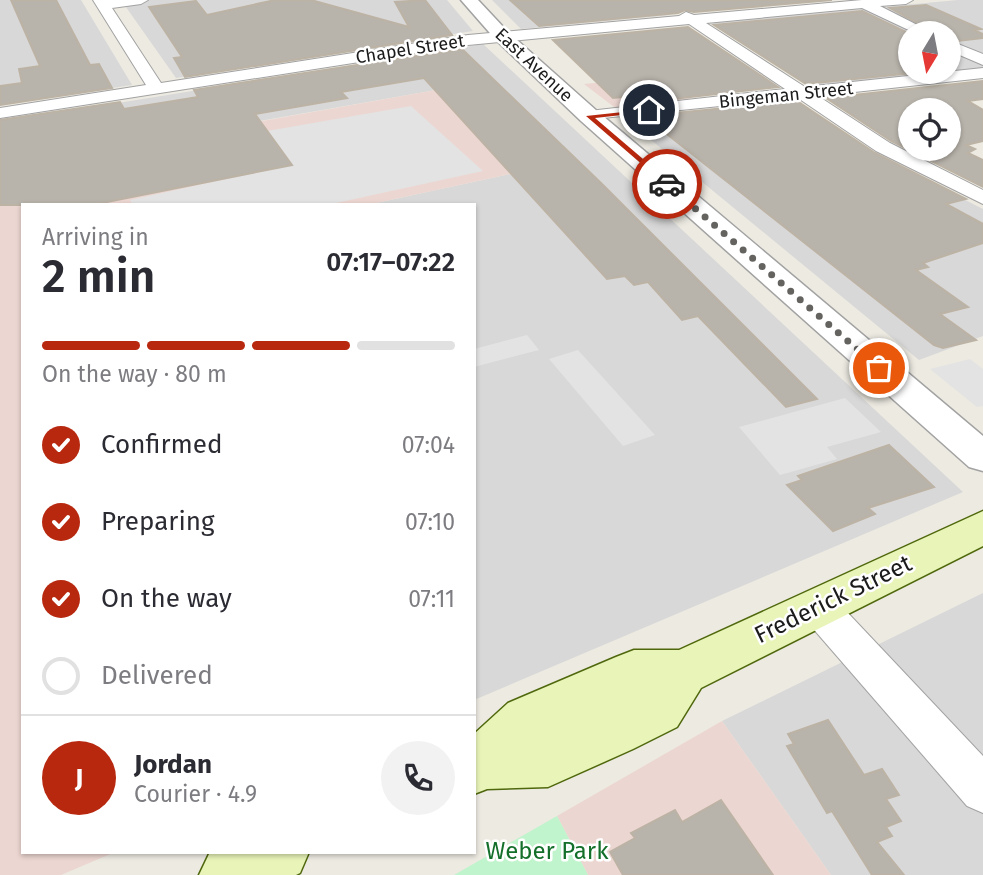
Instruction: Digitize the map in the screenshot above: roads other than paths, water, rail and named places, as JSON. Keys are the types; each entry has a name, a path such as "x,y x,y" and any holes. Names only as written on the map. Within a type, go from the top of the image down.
{"main road":[{"name":"Frederick Street","path":"479,764 548,760 659,710 683,672 983,527"},
{"path":"229,875 275,854"}],"street":[{"path":"141,0 102,2 156,88"},
{"name":"East Avenue","path":"469,0 502,36 589,116 983,457"},
{"path":"662,0 883,148 983,198"},
{"name":"Chapel Street","path":"0,113 502,36 906,0"},
{"path":"860,2 900,21"},
{"path":"961,50 983,60"},
{"name":"Bingeman Street","path":"589,116 983,72"},
{"path":"817,606 983,790"}],"park label":[{"name":"Weber Park","path":"547,851"}]}
